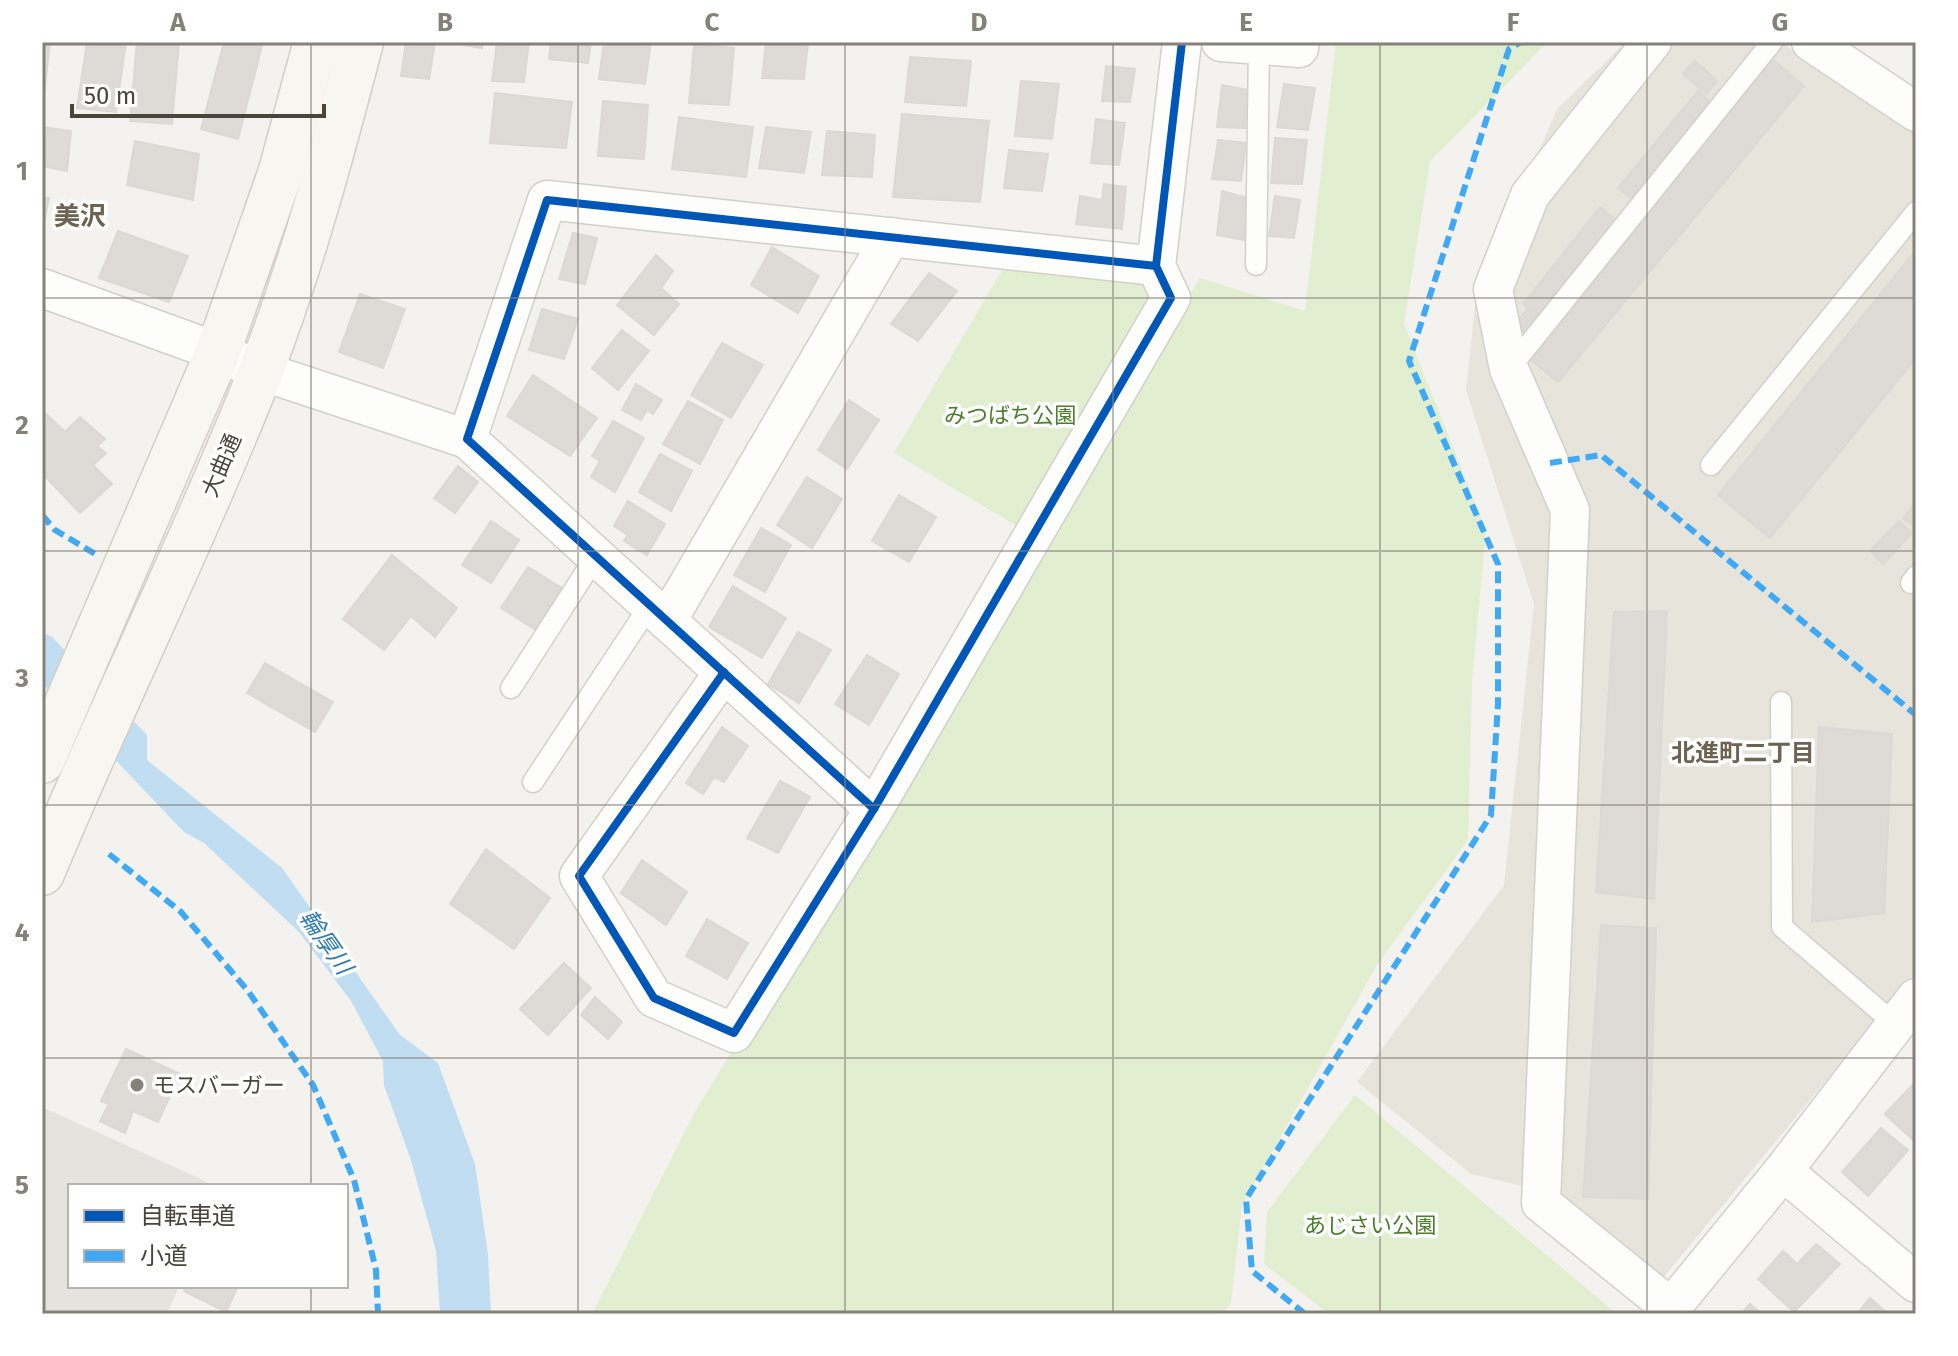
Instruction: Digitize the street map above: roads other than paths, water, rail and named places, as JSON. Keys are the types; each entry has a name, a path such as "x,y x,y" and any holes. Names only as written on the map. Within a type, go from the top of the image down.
{"main road":[{"path":"42,761 218,352 281,171 316,42"},
{"name":"大曲通","path":"42,873 162,604 261,371 326,180 361,42"}],"street":[{"path":"724,672 579,876 654,998 734,1033 874,809 1171,298 1156,266 1182,42"},
{"path":"1221,42 1299,48 1300,42"},
{"path":"1652,42 1530,195 1493,289 1509,369 1570,510 1541,1203 1669,1311 1783,1171 1906,1011"},
{"path":"1811,42 1916,112"},
{"path":"467,439 547,200 1156,266"},
{"path":"659,613 891,237"},
{"path":"42,288 218,352 261,371 467,439 874,809"},
{"path":"1783,1171 1916,1283"}],"lane":[{"path":"1509,369 1772,42"},
{"path":"1256,265 1259,45"},
{"path":"1711,465 1916,212"},
{"path":"511,688 596,556"},
{"path":"533,782 659,613"},
{"path":"1781,702 1782,927 1906,1011"}],"water":[{"name":"輪厚川","path":"42,632 52,637 147,735 147,760 282,868 400,1035 438,1063 475,1164 488,1255 491,1314 440,1314 436,1251 411,1160 384,1085 383,1061 351,1001 299,932 204,843 184,832 42,683"}],"place":[{"name":"モスバーガー","path":"137,1085"}],"district":[{"name":"美沢","path":"80,216"},
{"name":"北進町二丁目","path":"1743,753"}],"park label":[{"name":"みつばち公園","path":"1010,415"},
{"name":"あじさい公園","path":"1370,1225"}]}
